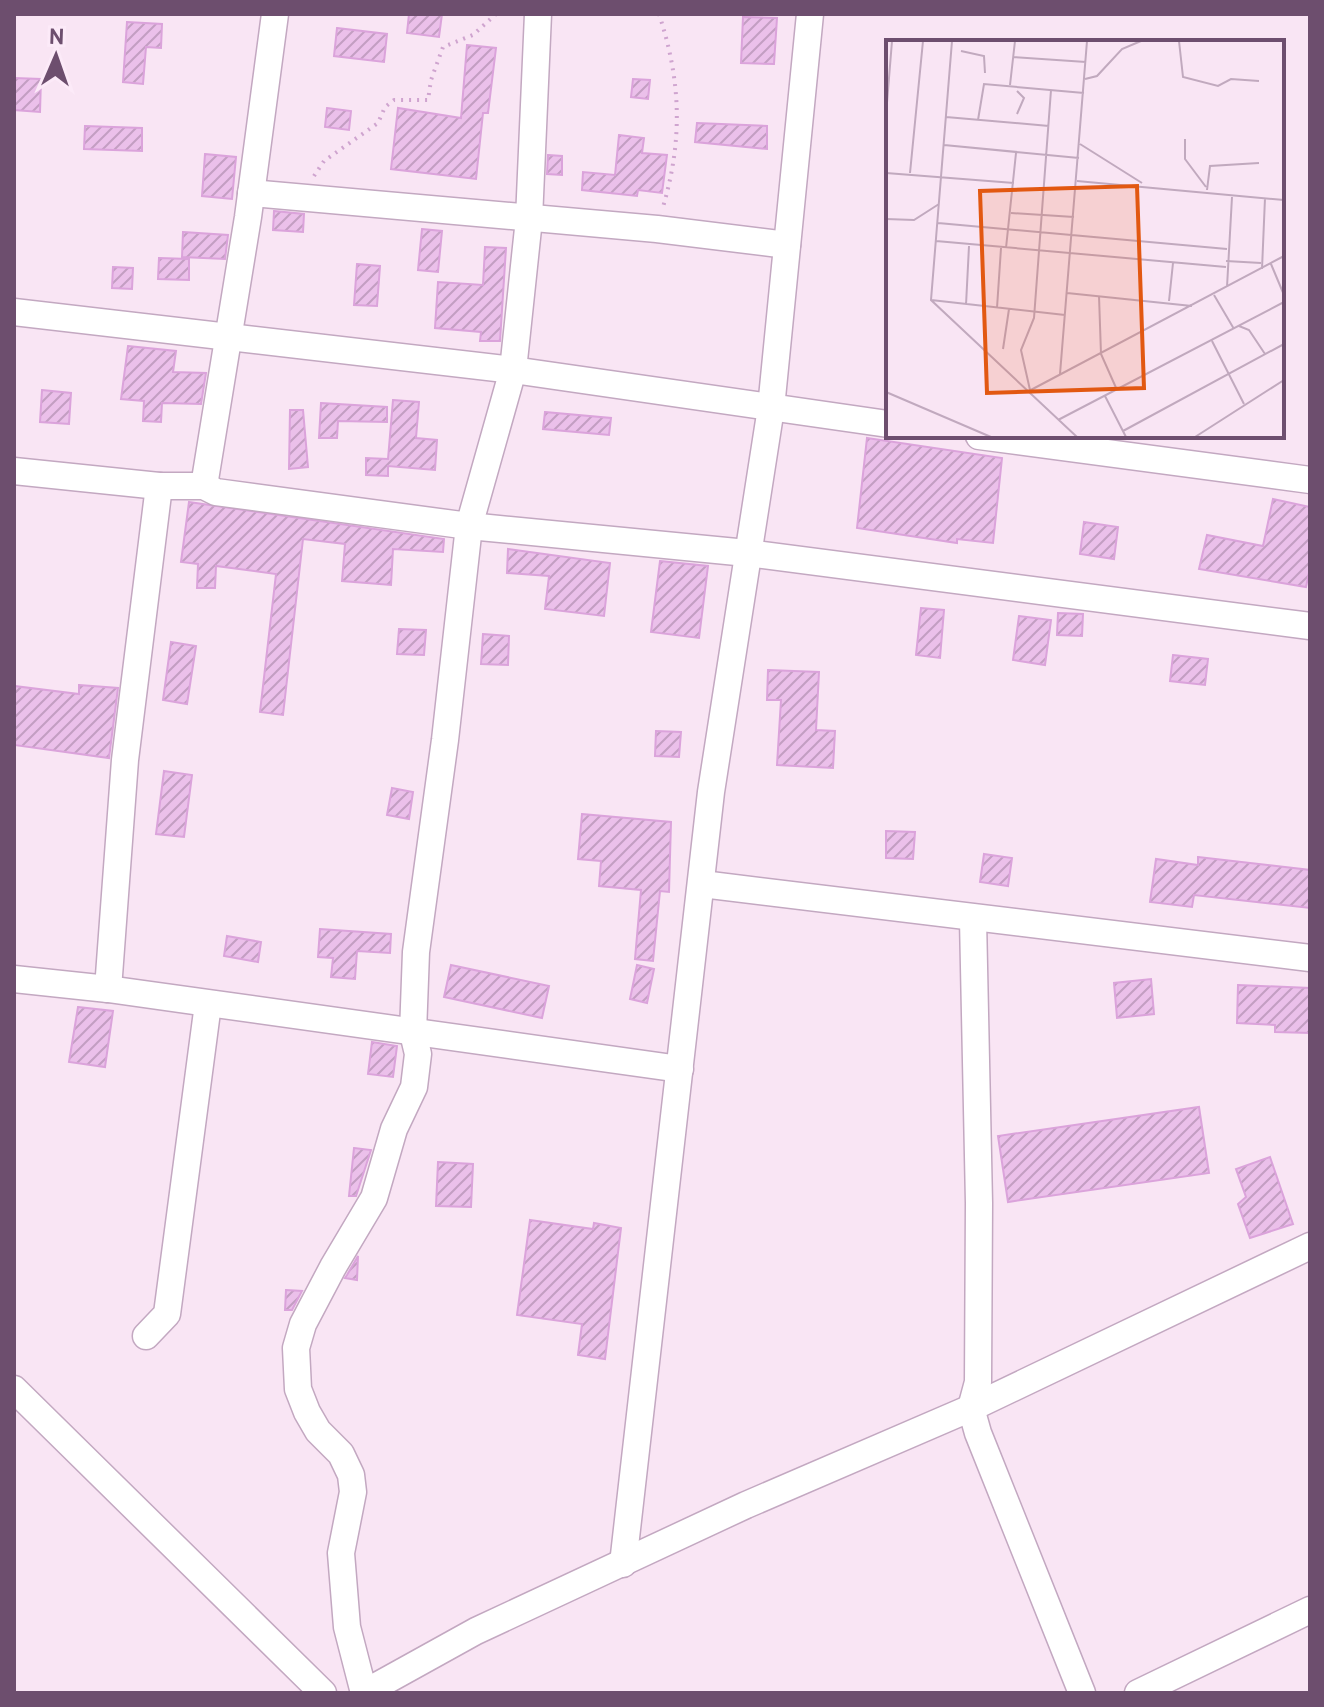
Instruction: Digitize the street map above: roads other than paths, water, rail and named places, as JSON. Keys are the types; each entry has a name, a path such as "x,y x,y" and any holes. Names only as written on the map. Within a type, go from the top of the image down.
{"street":[{"path":"204,486 251,193 275,14"},
{"path":"538,14 529,219 513,370 469,526 416,952 413,1033 418,1054 414,1087 394,1129 374,1198 303,1324 296,1348 298,1389 307,1412 318,1431 341,1454 351,1475 353,1492 341,1553 347,1627 364,1693 476,1631 746,1505 971,1408 1310,1246"},
{"path":"623,1564 726,681 771,408 810,14"},
{"path":"251,193 657,229 787,245"},
{"path":"14,312 513,370 886,424"},
{"path":"994,438 1310,480"},
{"path":"14,471 159,486 204,486 216,492 469,526 747,553 1310,626"},
{"path":"108,989 125,760 159,486"},
{"path":"702,884 1310,958"},
{"path":"973,919 979,1203 978,1382 971,1408 1010,1517 1082,1693"},
{"path":"14,979 108,989 680,1069"},
{"path":"146,1336 167,1314 208,1004"},
{"path":"14,1389 323,1693"},
{"path":"1138,1693 1310,1610"}]}
